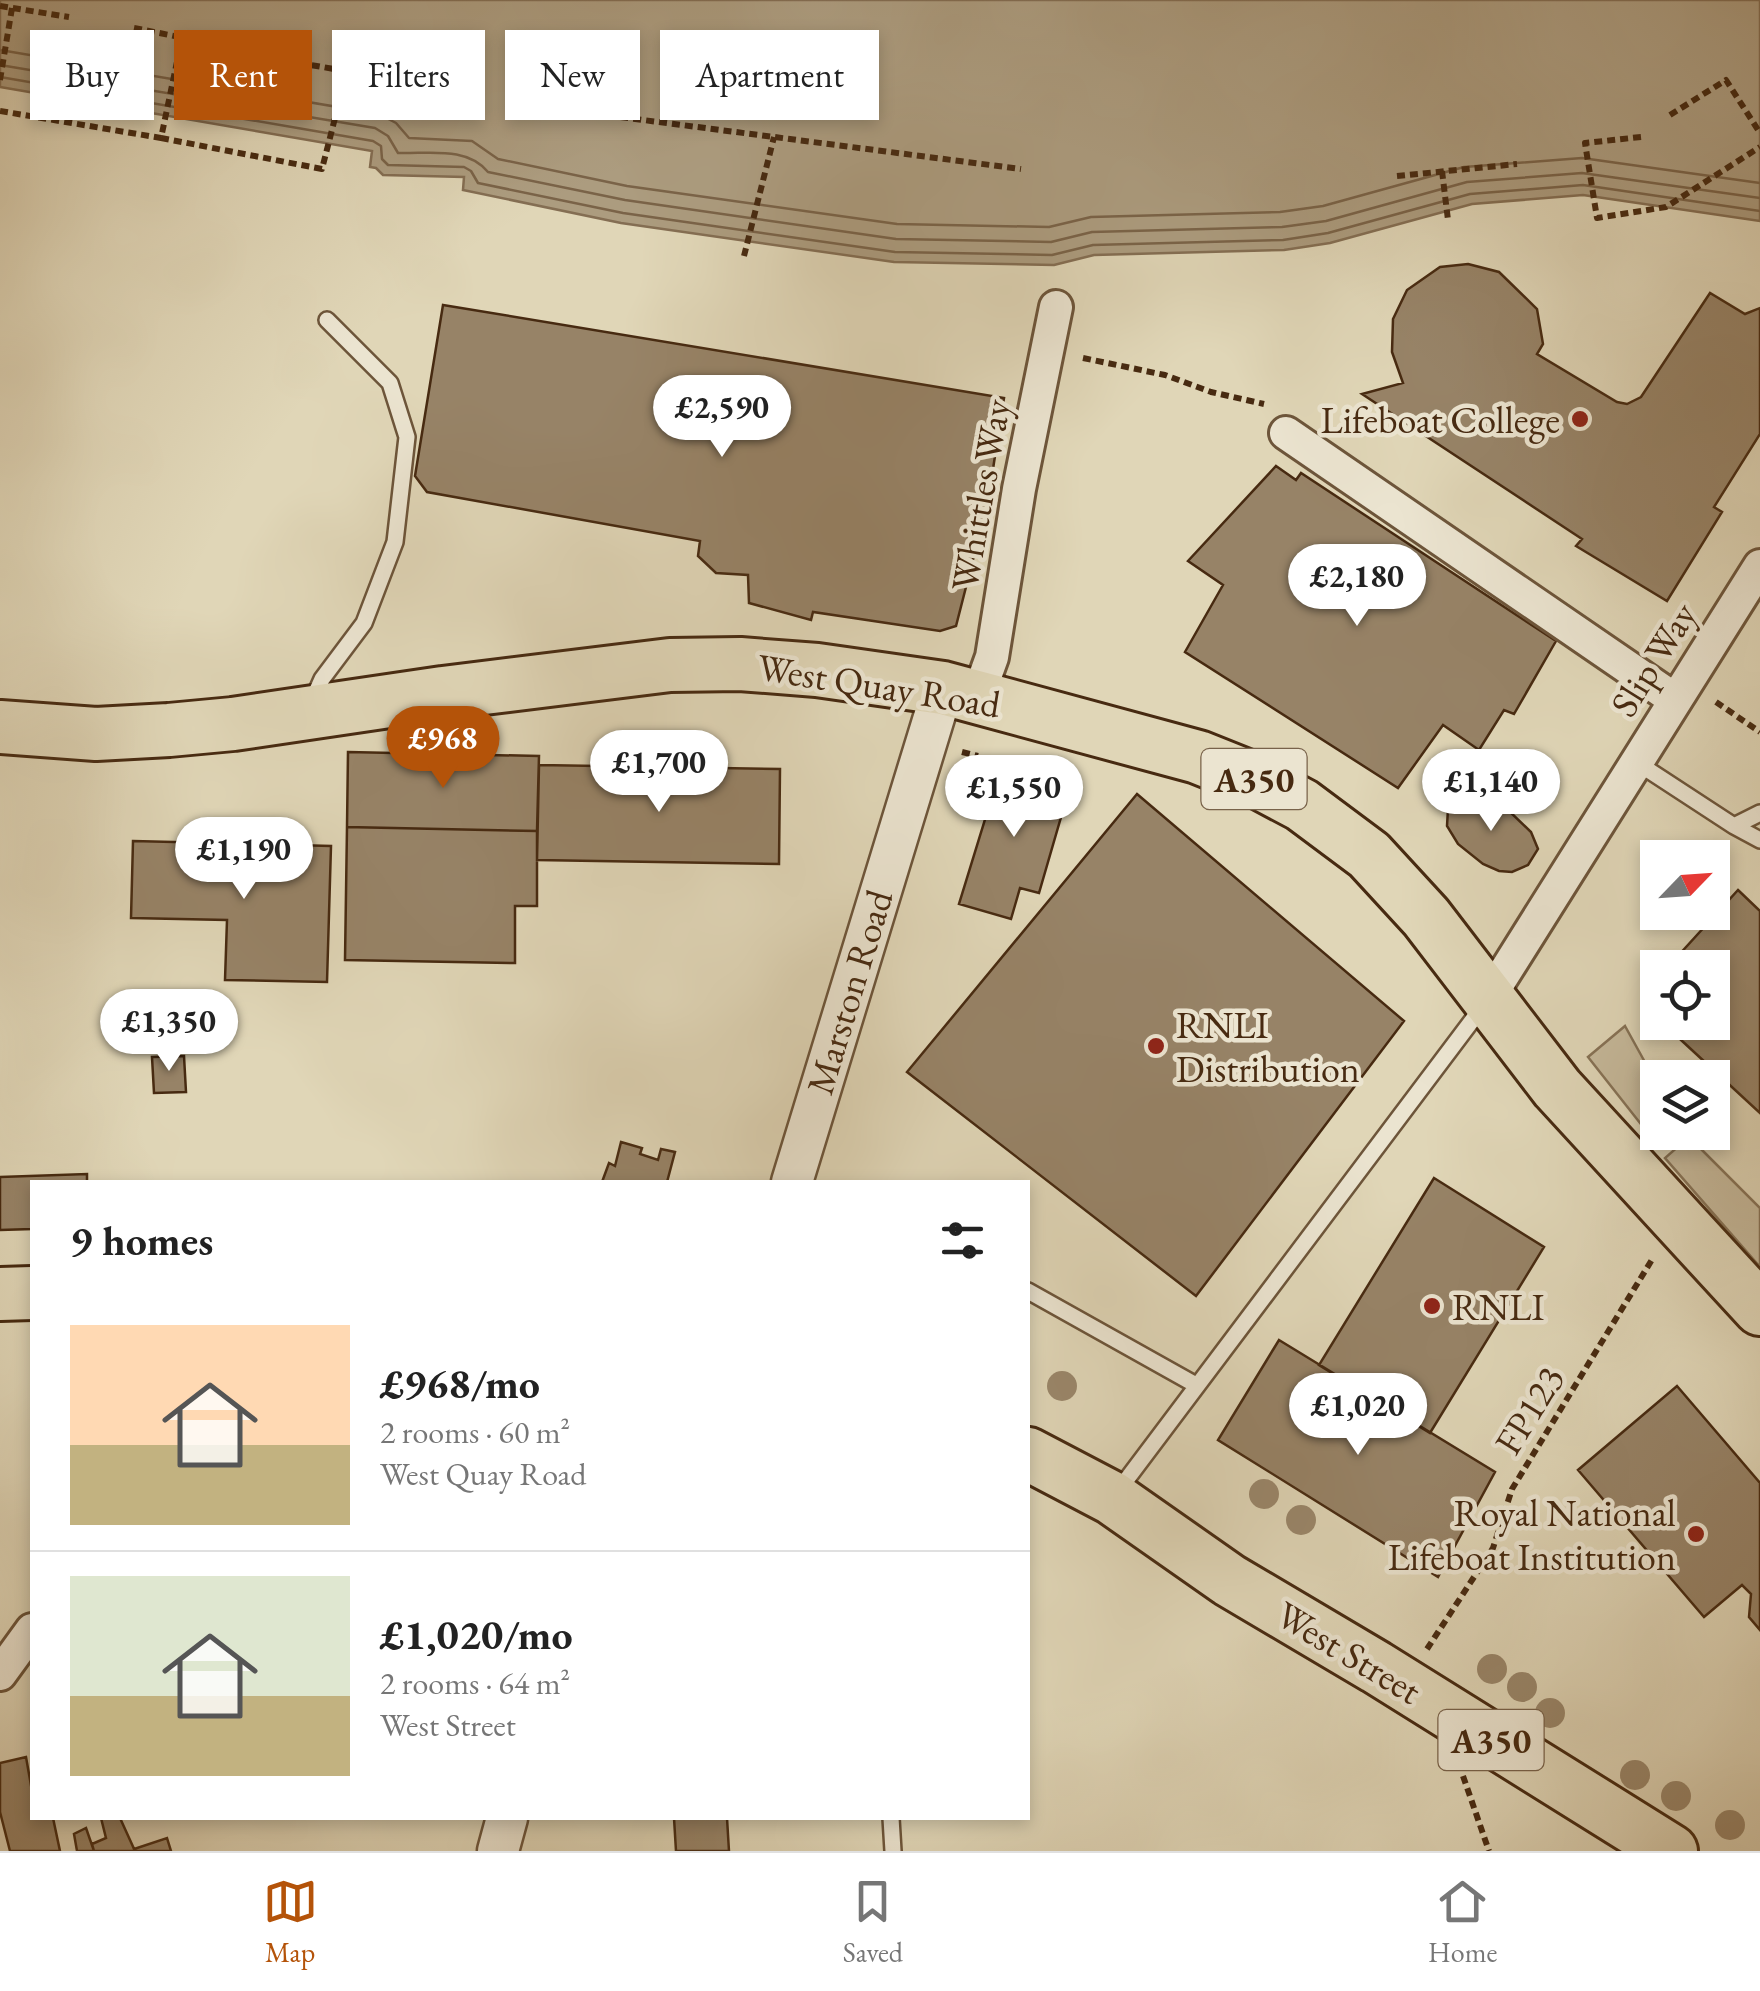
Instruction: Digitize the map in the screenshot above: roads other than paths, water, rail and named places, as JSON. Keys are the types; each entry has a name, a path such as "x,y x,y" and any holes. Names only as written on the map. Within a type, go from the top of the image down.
{"highway":[{"name":"West Quay Road","path":"0,728 128,733 233,724 670,665 740,664 798,668 960,692 1198,758 1253,779 1302,804 1380,866 1426,917 1556,1088 1760,1309"},
{"path":"0,1294 30,1293"},
{"name":"West Street","path":"1030,1455 1112,1498 1229,1580 1671,1851"}],"street":[{"name":"Whittles Way","path":"960,692 992,657 1019,489 1056,308"},
{"path":"1286,434 1680,691"},
{"name":"Slip Way","path":"1488,998 1760,566"},
{"name":"Marston Road","path":"793,1180 960,692"},
{"path":"0,1674 30,1633"},
{"path":"498,1851 506,1820"}],"lane":[{"path":"308,712 322,679 364,623 395,542 407,436 390,383 328,320"},
{"path":"1636,762 1760,840"},
{"path":"1734,826 1760,813"},
{"path":"1112,1498 1488,998"},
{"path":"1030,1293 1196,1386"},
{"path":"891,1820 893,1851"}],"water":[{"path":"0,0 1760,0 1760,221 1583,195 1472,204 1330,243 1284,250 1094,255 1054,265 894,262 621,223 463,190 464,177 383,175 370,167 372,151 192,120 312,120 312,30 174,30 174,117 154,113 154,30 30,30 30,92 0,87"}],"place":[{"name":"Lifeboat College","path":"1580,419"},
{"name":"RNLI Distribution","path":"1156,1046"},
{"name":"RNLI","path":"1432,1306"},
{"name":"Royal National Lifeboat Institution","path":"1696,1534"}]}
